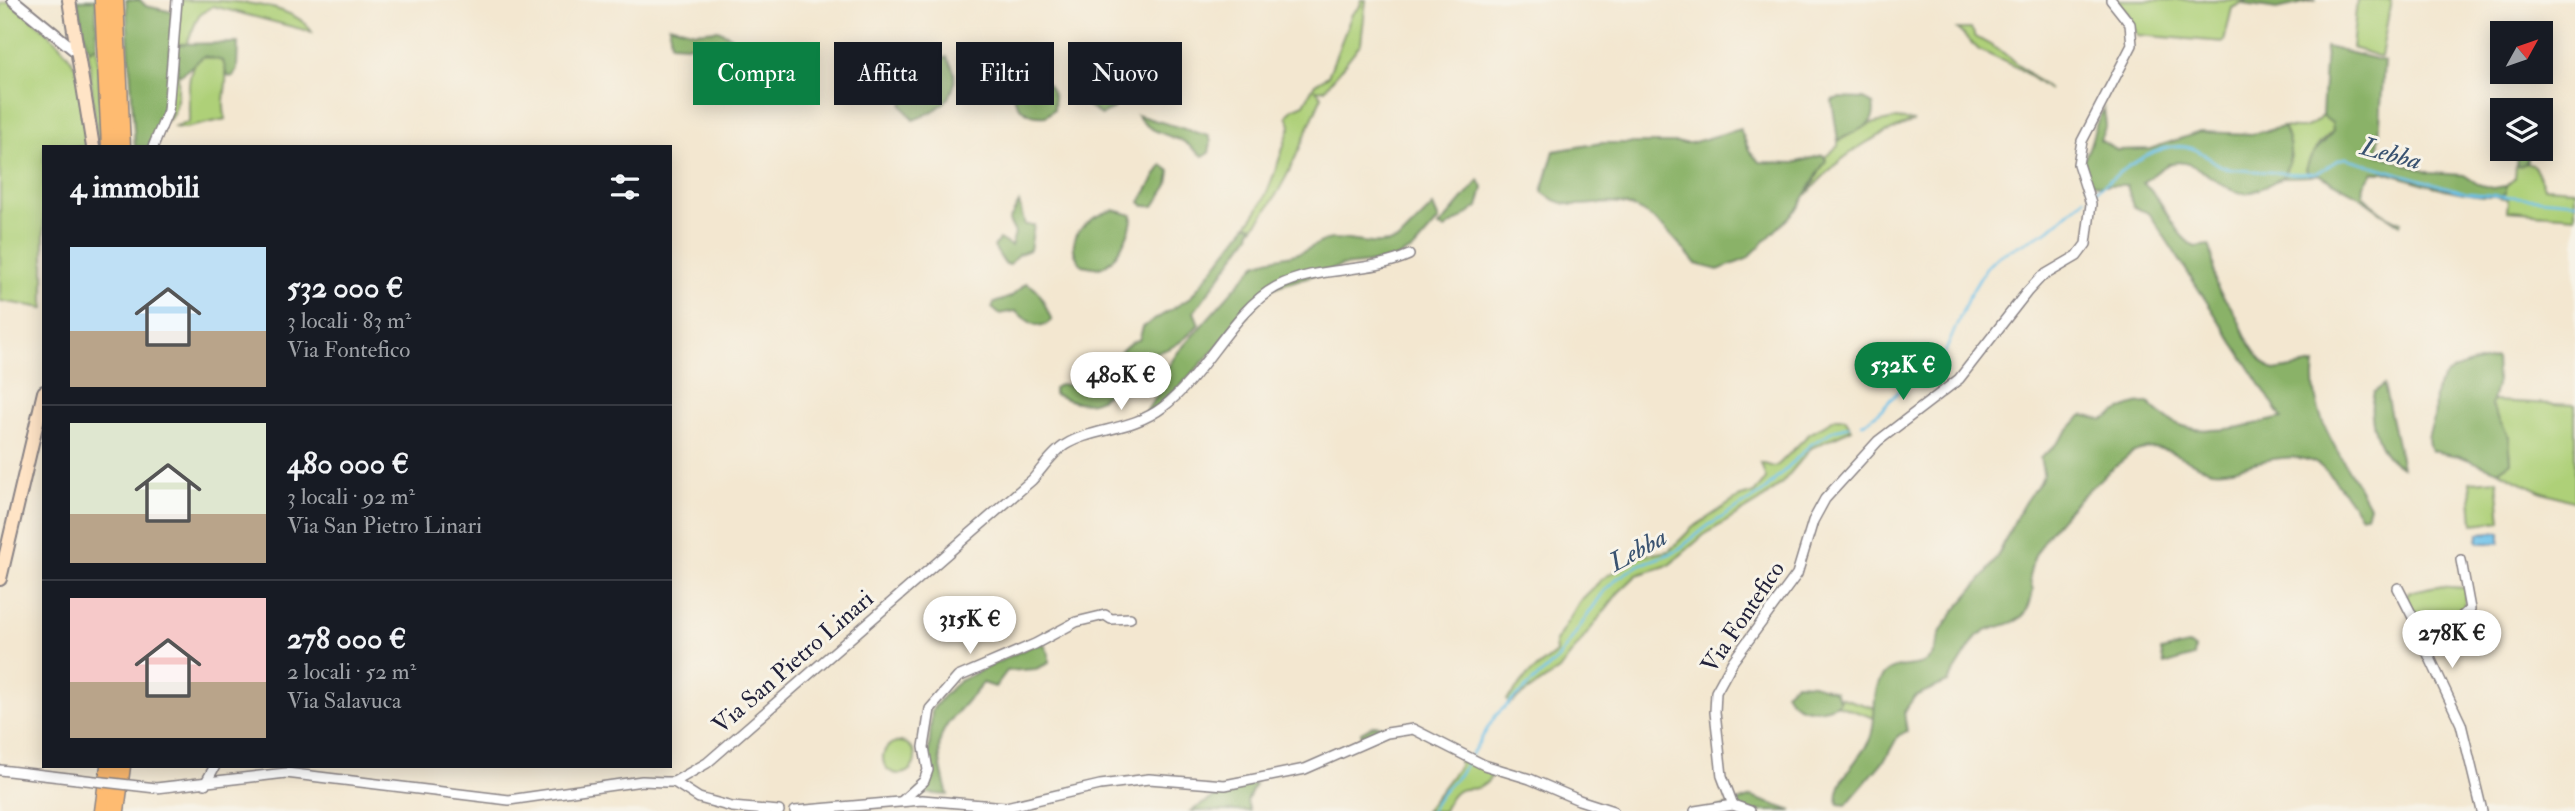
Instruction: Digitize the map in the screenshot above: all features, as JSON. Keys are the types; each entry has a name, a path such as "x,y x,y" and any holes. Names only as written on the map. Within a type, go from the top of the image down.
{"highway":[{"path":"103,0 110,145"},
{"path":"115,0 122,145"},
{"path":"103,811 109,768"},
{"path":"116,811 122,768"}],"main road":[{"path":"69,0 93,145"},
{"path":"0,579 42,400"}],"street":[{"path":"13,0 78,54"},
{"path":"154,145 168,111 177,0"},
{"name":"Via Fontefico","path":"1733,805 1722,776 1715,712 1716,692 1733,662 1797,574 1813,521 1825,499 1878,441 1959,379 2027,292 2051,270 2077,256 2086,244 2091,204 2078,164 2082,141 2132,45 2130,24 2111,0"},
{"name":"Via San Pietro Linari","path":"674,782 707,763 1032,480 1064,445 1131,425 1161,408 1188,386 1242,317 1273,289 1321,273 1376,267 1409,255"},
{"path":"2423,637 2426,631 2467,615 2470,609 2460,560"},
{"path":"2398,588 2461,724 2482,811"},
{"path":"902,802 924,781 928,771 923,747 930,709 958,677 1035,644 1076,622 1105,615 1111,619 1130,618"},
{"path":"795,811 922,800 1006,807 1100,785 1149,779 1225,785 1305,769 1387,733 1413,729 1469,758 1613,811"},
{"path":"205,784 214,768"},
{"path":"0,769 156,788 286,773 509,800 642,781 674,782 699,798 732,807 779,811"},
{"path":"1695,811 1733,805 1751,811"}],"green space":[{"path":"77,0 96,0 97,46 90,50 86,43"},
{"path":"126,0 140,0 146,6 173,12 170,64 162,116 149,145 135,145"},
{"path":"180,0 214,0 272,8 289,13 302,21 312,32 213,6 199,15 186,45 176,44 177,97 172,116 167,121"},
{"path":"1361,0 1366,0 1361,43 1325,89 1316,90 1322,96 1292,165 1274,199 1252,229 1252,225 1247,225 1268,190 1291,125 1287,116 1292,109 1304,104 1315,84 1328,76 1352,14 1360,6"},
{"path":"2115,0 2247,0 2232,8 2224,42 2137,35 2127,12"},
{"path":"2247,0 2317,0 2277,9 2244,4"},
{"path":"2357,0 2391,0 2381,57 2352,48"},
{"path":"9,1 62,47 75,66 84,105 86,145 42,145 42,308 0,301 0,4"},
{"path":"669,25 695,32 718,30 731,36 725,42 693,42 693,45 671,44"},
{"path":"1957,29 1971,29 1976,37 2001,51 2049,90 2018,68 1979,50"},
{"path":"238,43 237,69 233,77 227,76 223,61 204,56 181,75 178,72 175,44"},
{"path":"97,46 103,145 98,145 88,50"},
{"path":"2326,47 2384,61 2378,154 2430,173 2464,175 2478,184 2492,188 2506,186 2506,193 2483,196 2429,185 2385,172 2373,172 2364,185 2363,195 2376,208 2318,174 2310,176 2306,169 2311,156 2333,131 2332,123 2322,116"},
{"path":"203,56 223,61 226,75 226,119 185,128 173,127 189,122 190,76 197,61"},
{"path":"947,57 954,72 954,81 953,90 942,104 942,59"},
{"path":"1864,99 1873,104 1874,112 1869,124 1838,141 1832,100"},
{"path":"902,105 941,105 930,113 913,120"},
{"path":"1018,105 1054,105 1054,109 1046,116 1033,115"},
{"path":"1087,105 1115,105 1101,115"},
{"path":"2104,109 2106,125 2100,140 2117,150 2150,149 2200,132 2252,134 2283,127 2290,146 2286,170 2283,177 2258,190 2243,193 2233,190 2197,168 2179,162 2169,164 2143,183 2186,240 2195,247 2209,245 2217,287 2261,360 2274,371 2315,364 2314,384 2323,421 2369,506 2366,515 2361,516 2329,474 2308,460 2276,458 2233,469 2212,470 2165,450 2144,449 2132,453 2082,496 2048,535 2036,555 2030,573 2033,590 2025,613 2011,623 1977,636 1948,682 1915,696 1904,712 1907,731 1898,736 1886,758 1846,805 1838,804 1840,787 1870,739 1878,683 1893,669 1919,664 1930,658 1942,629 1994,562 2019,512 2041,481 2043,472 2040,458 2083,415 2103,420 2130,406 2149,403 2163,416 2178,424 2211,430 2282,418 2149,213 2133,207 2127,185 2099,185 2088,181 2084,162 2096,123"},
{"path":"1137,115 1209,136 1209,153 1203,156 1183,141 1151,128"},
{"path":"2322,116 2332,123 2333,131 2319,144 2306,169 2310,176 2283,177 2291,156 2283,127 2304,128"},
{"path":"1895,119 1914,121 1882,134 1854,150 1830,170 1807,195 1826,160 1825,157 1838,146 1838,141 1870,124"},
{"path":"1740,129 1749,150 1759,162 1794,163 1823,155 1826,160 1798,208 1747,259 1718,270 1696,264 1665,229 1637,209 1616,203 1575,205 1553,199 1542,192 1554,151 1601,143 1691,143"},
{"path":"2516,161 2527,161 2520,166"},
{"path":"2516,164 2534,166 2544,187 2575,189 2575,216 2507,211 2508,199 2499,197 2506,193 2506,186 2515,178"},
{"path":"1162,165 1170,171 1168,185 1154,206 1144,206 1140,202"},
{"path":"1479,180 1483,188 1478,207 1445,229 1439,227"},
{"path":"1019,203 1025,225 1034,225 1030,250 1019,254 1009,265 1004,263 994,247 999,239 1011,246 1015,233 1009,221"},
{"path":"1433,206 1439,220 1414,249 1390,261 1342,266 1272,288 1160,408 1144,414 1158,394 1160,379 1178,352 1256,264 1302,252 1329,239 1374,243 1399,240"},
{"path":"1114,210 1132,215 1122,246 1111,260 1099,268 1082,265 1076,255 1075,237 1095,217"},
{"path":"1247,225 1252,225 1250,235 1194,312 1199,324 1189,335 1171,347 1150,353 1136,376 1123,367 1111,389 1096,401 1078,402 1054,394 1054,388 1061,384 1084,389 1100,378 1125,348 1139,340 1143,327 1190,298"},
{"path":"1026,283 1036,290 1042,299 1052,320 1047,324 1037,325 1015,311 999,314 992,308 994,303 1011,297"},
{"path":"2496,358 2497,380 2491,406 2509,437 2511,462 2498,471 2459,456 2431,451 2428,438 2434,419 2435,395 2440,383 2445,376 2460,367"},
{"path":"2384,385 2402,467 2393,462 2380,445 2373,423 2374,392"},
{"path":"2492,401 2575,405 2575,502 2540,491 2498,471 2511,462 2509,437 2490,406"},
{"path":"1836,418 1845,418 1852,429 1811,448 1782,483 1760,501 1704,535 1669,565 1637,575 1619,592 1559,670 1509,704 1507,700 1527,676 1556,653 1555,643 1579,602 1602,579 1640,556 1669,551 1692,528 1738,498 1754,493 1766,479 1761,463 1774,467 1779,464 1809,434"},
{"path":"2497,480 2501,521 2473,524 2470,482"},
{"path":"2436,586 2465,588 2465,612 2420,631 2405,598 2409,592"},
{"path":"1042,641 1049,654 1049,663 1036,669 1007,671 995,687 983,683 949,722 943,732 939,756 948,795 916,793 927,780 932,710 945,694 961,680"},
{"path":"2188,645 2195,648 2194,656 2164,665 2161,651"},
{"path":"1796,683 1813,684 1835,691 1840,701 1819,710 1802,707 1789,699 1785,692"},
{"path":"1839,697 1875,708 1874,718 1837,705"},
{"path":"1374,725 1391,727 1362,742 1361,732"},
{"path":"899,742 911,746 915,758 911,770 899,774 887,770 883,758 887,746"},
{"path":"1460,755 1494,772 1480,787 1456,792 1444,811 1425,811 1459,766"},
{"path":"1255,784 1247,801 1250,811 1191,811 1233,786"},
{"path":"1751,797 1792,811 1712,811"}],"water":[{"path":"2500,532 2500,543 2480,543 2477,540 2479,533"}],"waterway":[{"name":"Lebba","path":"2093,193 2139,160 2165,148 2178,146 2197,150 2231,169 2313,173 2346,158 2467,193 2575,202"},
{"name":"Lebba","path":"1862,424 1883,408 1919,370 1944,355 1968,298 1986,268 1998,256 2049,230 2085,198"},
{"name":"Lebba","path":"1471,755 1496,715 1558,659 1604,591 1619,577 1639,565 1675,552 1709,525 1761,494 1810,445 1834,430 1849,426"},
{"name":"Lebba","path":"1431,811 1468,761"}]}
